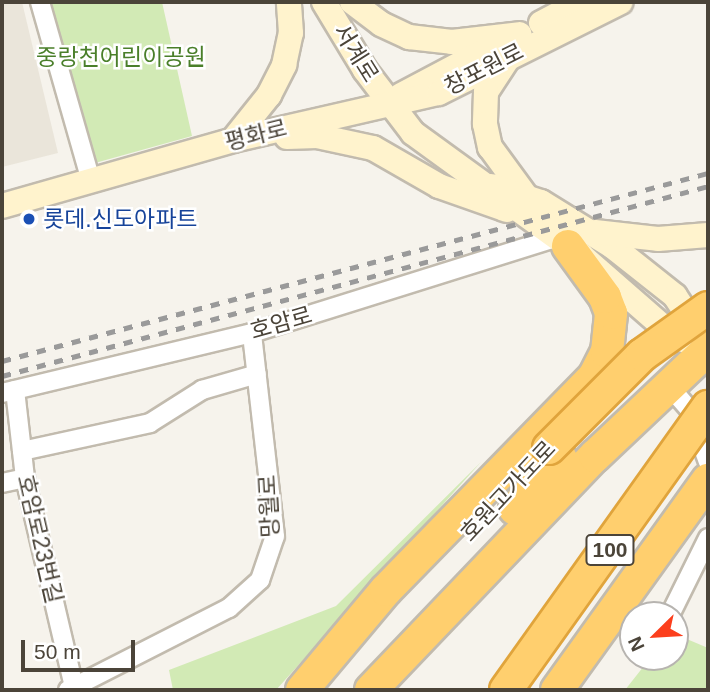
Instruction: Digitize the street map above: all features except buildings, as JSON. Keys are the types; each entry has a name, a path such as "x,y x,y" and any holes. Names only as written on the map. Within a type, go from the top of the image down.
{"highway":[{"path":"302,690 386,590 594,377 607,352 611,313 575,244"},
{"name":"호원고가도로","path":"348,690 642,355 708,308"},
{"name":"호원고가도로","path":"321,690 555,453 652,371 708,330"},
{"path":"372,690 630,423 708,349"},
{"path":"594,377 608,378 630,397 634,409 630,423"},
{"name":"100","path":"506,690 708,407"},
{"name":"100","path":"557,690 708,480"}],"main road":[{"path":"233,140 270,95 284,65 291,33 289,2"},
{"name":"서계로","path":"324,2 388,103"},
{"path":"352,2 381,24 409,37 515,45 486,92 485,124 490,147 524,205"},
{"name":"창포원로","path":"515,45 581,2"},
{"name":"창포원로","path":"388,103 427,78 621,2"},
{"name":"평화로","path":"2,206 233,140 388,103"},
{"path":"388,103 413,133 486,184 524,205 617,273 622,268 620,256 612,246 683,304 708,349"},
{"path":"233,140 317,136 373,148 439,186 524,205"},
{"path":"575,244 708,235"},
{"path":"575,244 675,337 708,349"}],"street":[{"path":"40,2 92,181"},
{"name":"호암로","path":"8,391 252,333 575,244"},
{"name":"망월로","path":"71,689 229,608 260,580 275,536 252,333"},
{"path":"22,451 149,423 202,390 257,374"},
{"path":"669,386 689,409 708,462"},
{"name":"호암로23번길","path":"8,391 71,689"},
{"path":"2,483 25,478"},
{"path":"677,601 708,538"}],"shaded area":[{"path":"2,2 22,2 58,153 2,167"}],"green space":[{"name":"중랑천어린이공원","path":"50,2 162,2 192,136 95,163"},
{"path":"481,462 276,690 173,690 169,670 336,606"},
{"path":"689,640 708,648 708,690 625,690 640,671 689,671"}],"railway":[{"path":"2,361 708,173"},
{"path":"2,376 708,186"}],"place":[{"name":"롯데.신도아파트","path":"29,219"}]}
